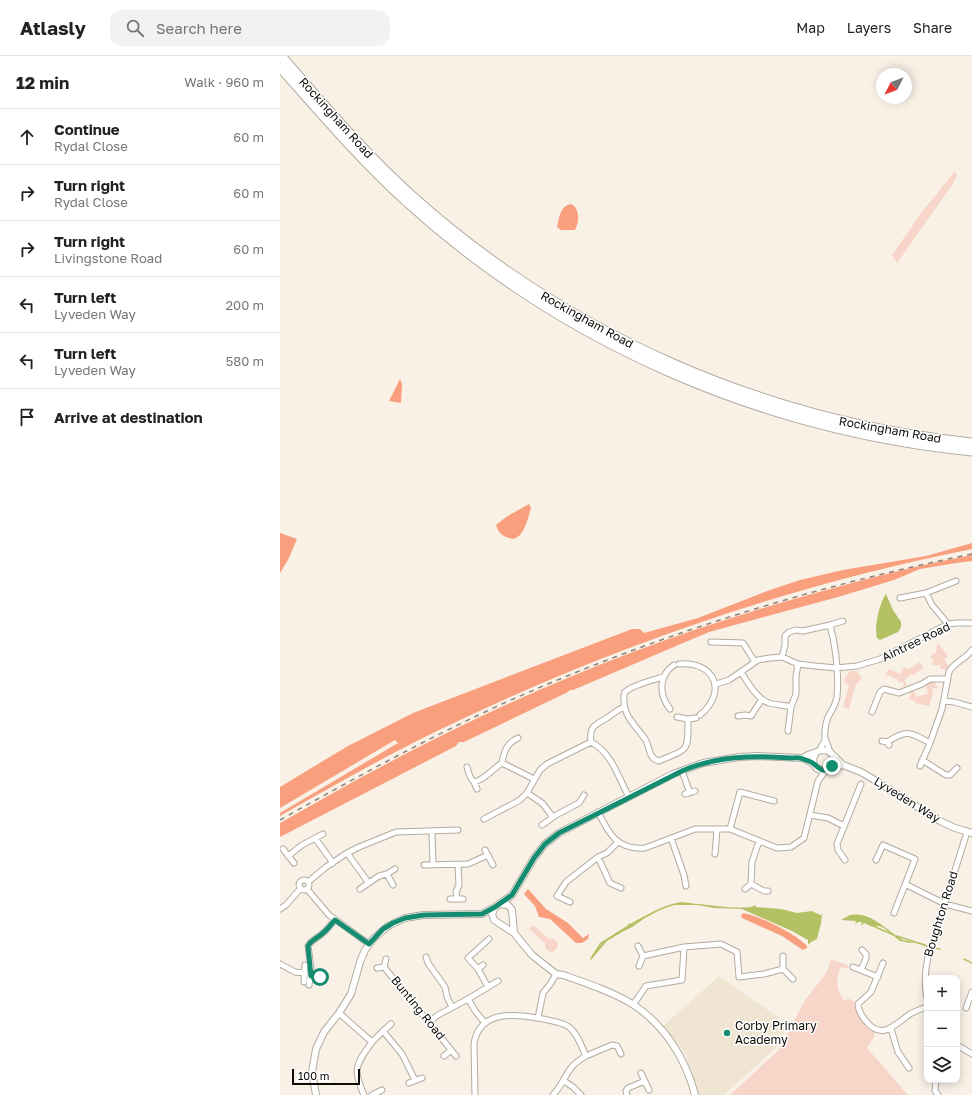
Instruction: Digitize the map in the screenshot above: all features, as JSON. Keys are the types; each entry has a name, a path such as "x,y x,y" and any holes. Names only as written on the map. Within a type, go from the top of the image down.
{"highway":[{"name":"Rockingham Road","path":"281,56 348,132 418,201 463,239 503,268 541,294 585,321 624,342 713,382 767,401 796,410 861,426 924,437 972,443"},
{"name":"Rockingham Road","path":"280,67 356,152 396,192 436,227 514,286 586,330 678,376 766,409 860,434 924,445 972,451"}],"street":[{"path":"900,598 926,593 956,581"},
{"path":"926,593 932,605 948,624"},
{"path":"783,655 785,636 789,632 796,630 803,631 842,621"},
{"name":"Aintree Road","path":"798,664 836,668 857,666 880,660 948,624 972,624"},
{"path":"598,812 609,833 618,842 628,847 638,849 645,848 695,829 730,829 777,848 791,847 804,838 818,781 813,759 825,740 827,718 835,705 837,697 835,653 830,625"},
{"path":"711,642 743,643 755,662"},
{"path":"920,766 942,709 947,678 951,668 966,658 972,650"},
{"path":"716,684 743,675 755,662 763,658 783,655 798,664 796,694 791,707 788,731"},
{"path":"677,717 688,719 698,717 712,701 715,694 716,684 710,673 702,667 690,664 677,664 663,677 641,684 626,691 624,695 624,707 632,723 645,739 654,760 659,761 685,748 688,744 688,719"},
{"path":"743,675 762,699 791,707"},
{"path":"663,677 661,689 665,703 670,710"},
{"path":"872,712 881,690 884,689 899,693 922,684 930,679 947,678"},
{"path":"738,716 751,716 762,699"},
{"path":"944,701 972,707"},
{"path":"591,742 592,730 595,724 624,707"},
{"path":"886,743 905,733 910,733 930,743"},
{"path":"474,782 477,782 485,777 502,763 506,747 510,741 518,738"},
{"path":"818,781 833,763 832,755 825,740"},
{"path":"484,819 520,800 527,793 540,770 547,764 591,742"},
{"path":"591,742 602,749 607,755 629,797"},
{"path":"803,758 826,750 832,755"},
{"name":"Lyveden Way","path":"832,755 843,765 861,772 940,821 969,832"},
{"path":"482,914 512,895 534,858 545,844 564,830 682,771 703,763 739,757 757,756 803,758 815,765 820,770 843,765"},
{"path":"922,760 946,775 950,775 957,768"},
{"path":"502,763 534,779"},
{"path":"467,767 477,789"},
{"path":"682,771 690,793"},
{"path":"845,860 838,850 837,844 861,784"},
{"path":"730,829 740,792 774,800"},
{"path":"527,793 542,803 553,817"},
{"path":"542,825 553,817 579,803 584,795"},
{"path":"810,815 828,818 844,826"},
{"path":"715,854 717,829"},
{"path":"308,882 347,853 396,832 458,830"},
{"path":"432,832 433,865"},
{"name":"Boughton Road","path":"926,975 934,935 969,832"},
{"path":"288,856 302,845 323,834"},
{"path":"315,838 333,863"},
{"path":"671,838 684,875 686,886"},
{"path":"752,884 752,862 760,841"},
{"path":"570,902 557,896 566,882 598,857 607,853 618,842"},
{"path":"876,860 884,845 915,859 894,913"},
{"path":"283,849 294,863"},
{"path":"485,850 492,864"},
{"path":"347,853 368,882"},
{"path":"424,865 473,862 488,855"},
{"path":"598,857 610,883 621,888"},
{"path":"457,898 456,892 459,885 458,864"},
{"path":"360,889 368,882 395,869"},
{"path":"387,874 393,885"},
{"path":"280,909 286,905 301,888 300,885 302,881 304,880 308,882"},
{"path":"307,890 309,886 308,882"},
{"path":"745,889 752,884"},
{"path":"752,884 764,891 768,891"},
{"path":"905,884 945,904 972,912"},
{"path":"301,888 303,890 307,890 335,920 369,944"},
{"path":"512,895 514,933"},
{"path":"450,899 464,898"},
{"path":"497,905 506,904 512,909"},
{"path":"494,920 492,914 497,905"},
{"path":"316,1095 312,1072 316,1049 324,1032 339,1013 351,994 360,962 369,944 383,929 405,918 424,915 482,914 514,933 532,955 556,974 563,974 620,998 651,1018 671,1041 686,1067 694,1095"},
{"path":"501,924 509,922 512,917"},
{"path":"306,965 305,973 307,983 311,976 309,943 325,932 335,920"},
{"path":"488,987 478,970 468,958 489,939"},
{"path":"643,956 684,947 721,944 737,952 739,977 764,974 784,969"},
{"path":"638,946 643,956 639,966"},
{"path":"633,1005 646,986 682,980 684,947"},
{"path":"861,970 866,958 866,954 862,950"},
{"path":"426,956 428,963 445,987 447,997 452,1007"},
{"path":"783,956 784,969 794,979"},
{"name":"Bunting Road","path":"384,967 386,959"},
{"path":"883,963 870,994 858,1004 858,1008 868,1023 873,1028 884,1030 891,1029 912,1013 924,1008"},
{"path":"280,964 295,972 305,973"},
{"path":"478,970 483,965"},
{"name":"Bunting Road","path":"377,968 384,967"},
{"name":"Bunting Road","path":"384,967 456,1056"},
{"path":"853,967 878,977"},
{"path":"538,1018 543,993 551,984 556,974"},
{"path":"311,976 320,977"},
{"path":"429,1022 438,1015 498,981"},
{"path":"969,1005 972,992"},
{"path":"468,999 484,1023"},
{"path":"339,1013 372,1042"},
{"path":"475,1095 474,1044 477,1033 484,1023 491,1019 503,1016 538,1018 564,1024 576,1034 586,1056"},
{"path":"364,1095 357,1077 357,1066 359,1060 372,1042 391,1024"},
{"path":"891,1029 898,1052 909,1068"},
{"path":"383,1031 402,1054 415,1080"},
{"path":"554,1095 564,1081 571,1067 586,1056 612,1045 617,1046 621,1054"},
{"path":"960,1047 972,1054"},
{"name":"Bunting Road","path":"444,1056 451,1050"},
{"path":"641,1074 649,1090"},
{"path":"409,1083 422,1078"},
{"path":"564,1081 581,1095"},
{"path":"627,1095 626,1091 628,1088 644,1081"},
{"path":"936,1083 936,1091 938,1095"},
{"path":"372,1095 382,1090"}],"shaded area":[{"path":"955,171 957,175 952,185 897,263 892,255 922,212"},
{"path":"570,204 575,207 578,213 578,220 575,230 561,230 557,227 560,213 567,205"},
{"path":"400,379 402,384 401,403 389,401"},
{"path":"529,504 531,508 524,529 518,537 514,539 502,535 496,525 506,517"},
{"path":"280,533 297,539 288,560 280,573"},
{"path":"972,543 972,549 902,564 765,601 631,647 499,702 435,732 376,762 280,816 280,813 398,743 395,740 280,808 280,787 348,746 413,713 632,629 640,629 644,633 698,618 800,580 843,570 926,556"},
{"path":"972,555 972,561 920,569 894,580 838,597 709,632 570,690 464,742 459,742 456,746 280,837 280,823 367,774 498,709 542,689 630,653 766,607 832,588 932,563"},
{"path":"886,594 893,610 901,622 901,627 898,632 880,640 877,638 876,633 877,622 879,609"},
{"path":"938,643 948,656 944,660 949,666 947,669 940,669 940,664 938,666 931,664 934,662 930,656 936,652"},
{"path":"920,662 924,668 913,675 911,674 904,680 906,686 904,687 904,683 898,682 898,680 887,675 883,679 889,669 900,674 904,667 909,669"},
{"path":"850,671 856,671 862,678 855,686 849,709 843,707 849,686 844,680"},
{"path":"936,681 935,686 938,686 937,689 932,688 933,693 929,706 909,700 911,694 909,693 910,691 914,691 916,697 928,694 926,684"},
{"path":"528,889 546,909 568,923 583,938 589,934 588,939 582,943 576,943 550,919 539,917 535,906 524,894"},
{"path":"681,902 743,908 755,905 756,907 781,909 797,913 812,911 820,915 822,914 822,923 817,939 808,945 808,940 792,931 742,909 714,908 697,905 674,905 645,918 607,941 590,961 600,945 628,926 629,923 630,924 661,908"},
{"path":"743,913 777,926 802,941 807,948 803,950 782,936 742,918 741,916"},
{"path":"850,915 865,916 878,922 903,940 917,942 910,943 900,941 884,928 879,926 873,927 864,923 861,926 862,922 855,924 856,921 841,920"},
{"path":"533,925 549,939 555,939 558,944 557,948 553,952 548,951 545,947 545,943 529,929"},
{"path":"917,942 923,943 926,945 925,946"},
{"path":"831,959 849,966 848,968 841,967 837,984 844,1000 850,999 855,1003 858,1015 868,1027 875,1032 874,1037 867,1048 908,1095 730,1095 779,1050 805,1000 828,969"},
{"name":"Corby Primary Academy","path":"719,976 788,1024 778,1046 724,1095 699,1095 686,1056 663,1026"}],"waterway":[{"path":"596,951 600,944 630,925"},
{"path":"875,927 894,935"},
{"path":"897,936 927,946"},
{"path":"934,948 940,949"},
{"path":"964,959 972,963"}],"railway":[{"path":"280,820 390,760 474,717 559,679 616,657 674,635 792,598 911,567 972,554"}],"place":[{"name":"Corby Primary Academy","path":"727,1033"}],"route":[{"path":"320,977 311,976 308,946 309,943 325,932 335,920 369,944 383,929 405,918 424,915 482,914 512,895 528,866 539,851 559,833 605,808 692,766 716,760 757,756 803,758 814,764 820,770 826,770 832,766"}]}
